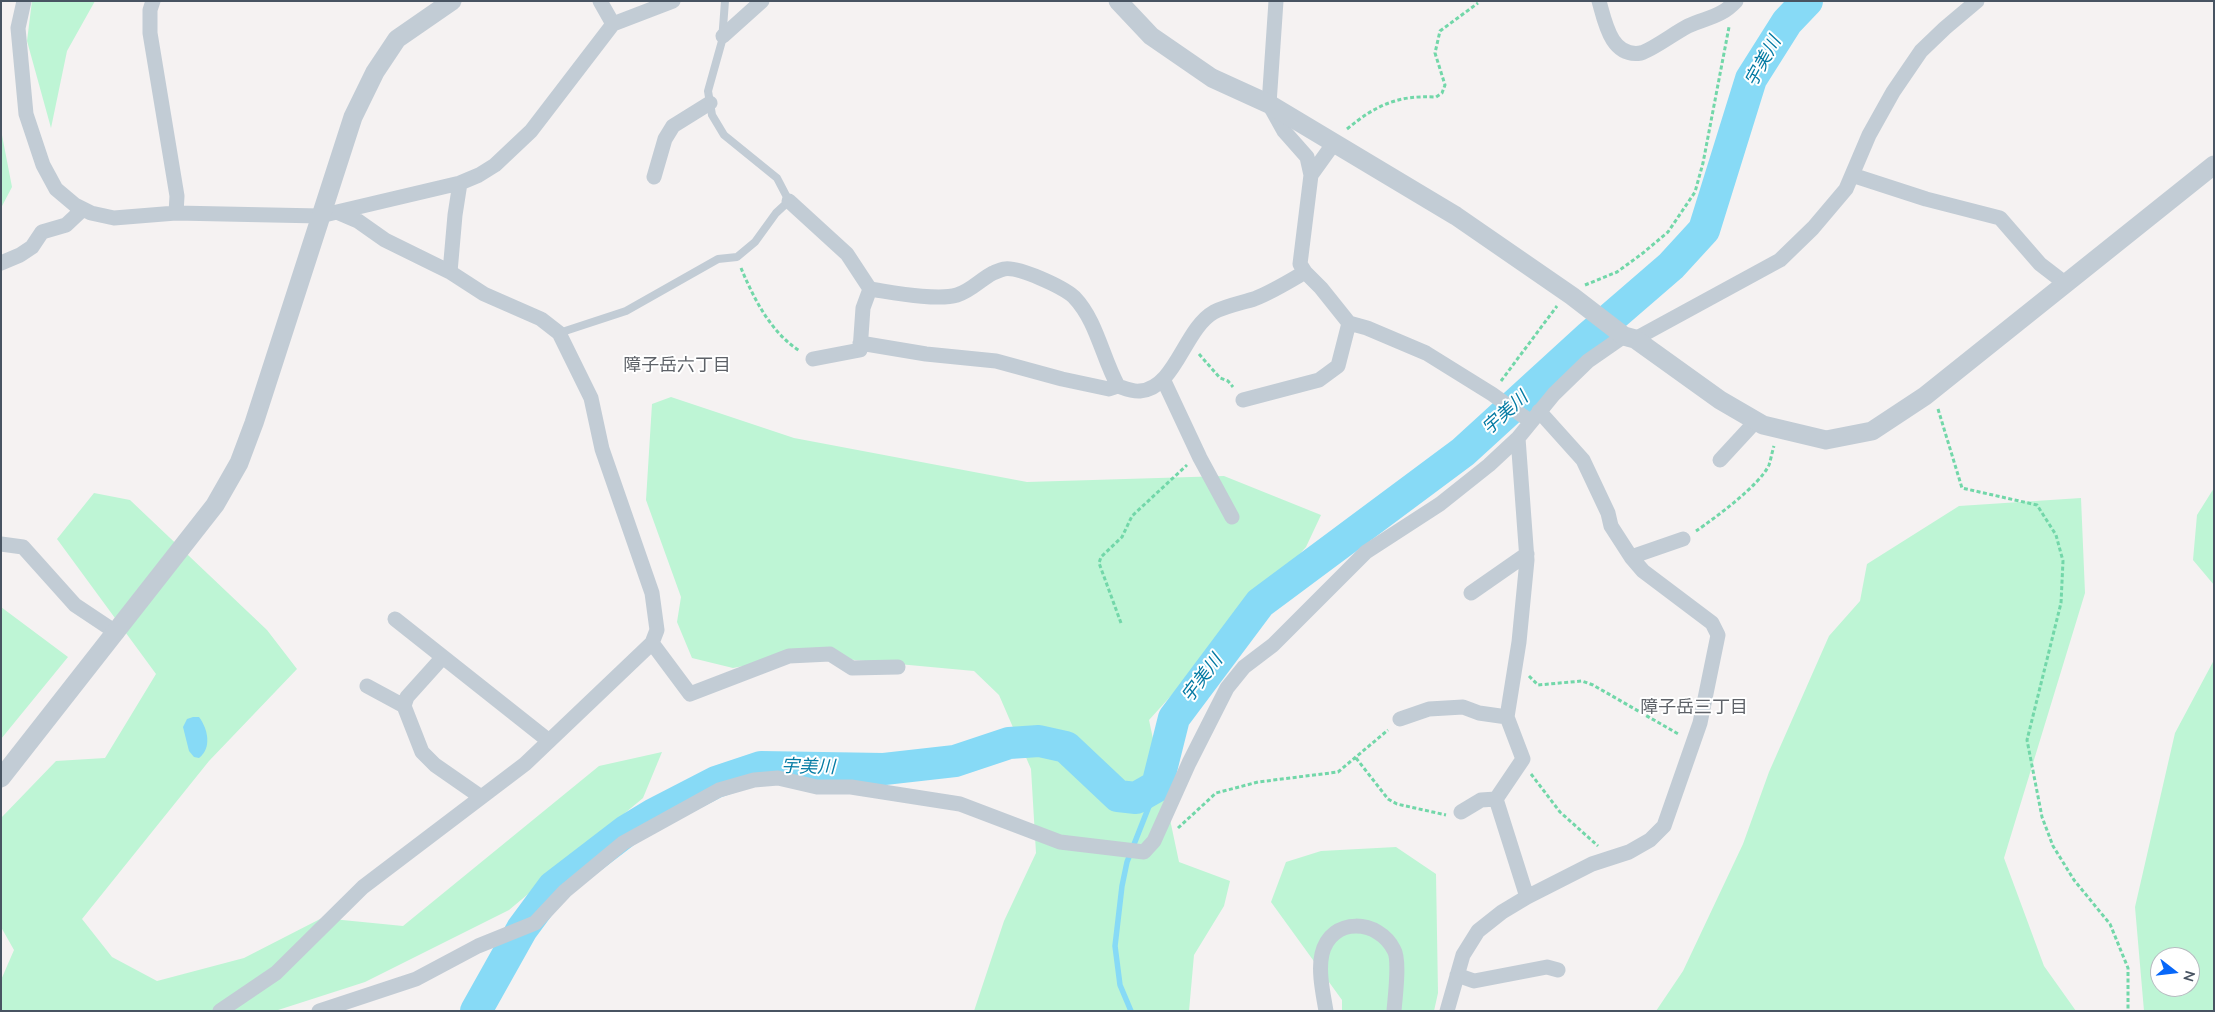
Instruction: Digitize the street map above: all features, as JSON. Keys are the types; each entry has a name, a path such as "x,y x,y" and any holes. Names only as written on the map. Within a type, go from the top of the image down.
{"street":[{"path":"24,1 18,28 26,114 43,165 56,190 75,205 91,213 114,218 176,213 329,214 358,221 385,240 450,272 484,294 541,318 559,333 591,398 602,448 652,593 657,630 652,643 524,764 363,887 276,973 220,1011"},
{"path":"153,1 150,10 150,33 177,196 176,213"},
{"path":"1,778 117,633 215,505 239,463 254,424 329,214 353,117 374,72 397,39 452,1"},
{"path":"600,1 613,24"},
{"path":"329,214 460,184 479,175 495,164 531,131 613,24 673,1"},
{"path":"723,36 762,1"},
{"path":"1118,1 1152,36 1212,78 1269,104 1456,216 1720,400 1756,421 1826,440 1872,432 1926,396 2214,165"},
{"path":"1276,1 1269,104 1284,131 1307,157 1311,175 1300,264 1305,272 1321,288 1349,323 1368,328 1426,353 1531,416 1583,460 1608,513 1611,526 1631,557 1643,571 1712,623 1718,635 1700,723 1664,826 1650,840 1629,852 1592,864 1527,897 1502,912 1478,931 1463,955 1446,1011"},
{"path":"1599,1 1610,36 1617,46 1625,51 1641,53 1689,26 1715,18 1732,5"},
{"path":"319,1011 416,979 478,946 535,923 564,891 623,843 719,790 754,780 778,778 817,787 851,787 960,804 1060,842 1144,852 1154,841 1189,763 1228,688 1244,667 1273,645 1366,552 1440,504 1489,465 1518,438 1531,416 1588,361 1626,335 1780,260 1813,228 1846,189 1869,135 1893,92 1921,51 1977,1"},
{"path":"654,176 665,139 673,126 710,103"},
{"path":"1311,175 1334,143"},
{"path":"1852,175 2000,218 2040,264 2066,284"},
{"path":"450,272 460,184"},
{"path":"789,201 847,254 870,289 922,296 956,295 991,274 1005,268 1032,275 1074,297 1095,328 1107,366 1118,386"},
{"path":"1,263 20,255 32,247 42,232 66,225 83,209"},
{"path":"860,343 926,354 996,360 1062,379 1109,388 1118,386 1139,392 1151,388 1162,380 1172,368 1196,328 1214,313 1277,289 1305,272"},
{"path":"813,360 860,350 863,308 870,289"},
{"path":"1243,400 1319,380 1338,366 1349,323"},
{"path":"1162,380 1198,455 1232,517"},
{"path":"1720,460 1756,421"},
{"path":"1496,799 1523,759 1507,717 1515,665 1527,554 1518,438"},
{"path":"1631,557 1683,539"},
{"path":"1,544 23,547 75,604 117,633"},
{"path":"1471,593 1527,554"},
{"path":"395,619 549,741"},
{"path":"652,643 690,694 790,656 830,654 852,668 898,667"},
{"path":"443,657 407,697 404,706 422,752 434,765 481,797"},
{"path":"367,686 404,706"},
{"path":"1400,719 1430,709 1462,707 1479,713 1507,717"},
{"path":"1461,812 1482,800 1496,799"},
{"path":"1496,799 1527,897"},
{"path":"1326,1011 1322,982 1322,954 1332,934 1345,926 1362,926 1380,932 1395,951 1394,1011"},
{"path":"1457,975 1474,981 1548,967 1558,970"}],"lane":[{"path":"559,333 626,311 718,259 737,257 755,242 776,213 789,201 777,178 724,135 712,115 708,91 723,36 725,1"}],"path":[{"path":"1334,143 1347,129 1370,111 1394,99 1420,96 1436,97 1442,93 1445,85 1435,53 1440,31 1478,3"},
{"path":"1496,396 1569,294 1618,272 1643,253 1668,232 1694,192 1703,163 1719,86 1732,5"},
{"path":"737,257 752,294 770,322 794,348 813,360"},
{"path":"1188,341 1220,378 1228,381 1243,400"},
{"path":"1926,396 1938,408 1962,488 2037,505 2056,535 2062,562 2061,603 2027,740 2042,817 2053,846 2074,880 2110,924 2128,968 2128,1011"},
{"path":"1683,539 1711,521 1753,485 1768,466 1779,428"},
{"path":"1121,623 1099,563 1101,558 1122,537 1132,516 1198,455"},
{"path":"1515,665 1520,667 1538,685 1582,681 1593,685 1693,744"},
{"path":"1154,841 1172,833 1216,793 1258,782 1338,772 1400,719"},
{"path":"1356,758 1388,799 1397,804 1446,815 1461,812"},
{"path":"1522,761 1560,812 1598,846 1605,859"}],"green space":[{"path":"32,1 95,1 67,51 51,128 27,41"},
{"path":"1,130 12,187 1,208"},
{"path":"671,397 794,438 1027,482 1224,476 1321,515 1306,547 1149,720 1179,862 1230,881 1224,906 1194,955 1189,1011 974,1011 1004,921 1036,853 1031,769 999,695 974,671 801,655 733,668 692,658 677,622 681,597 646,500 652,404"},
{"path":"2214,488 2214,585 2193,560 2197,515"},
{"path":"94,493 130,500 267,630 297,669 209,761 82,919 112,957 157,981 244,958 322,918 403,926 599,766 662,752 643,798 509,910 365,982 275,1011 1,1011 1,980 14,950 1,927 1,818 56,761 105,758 156,674 57,539"},
{"path":"2081,498 2085,593 2004,858 2044,966 2076,1011 1656,1011 1683,971 1743,844 1769,772 1829,636 1860,601 1867,564 1959,506"},
{"path":"1,607 68,657 1,739"},
{"path":"2214,660 2214,1011 2144,1011 2135,907 2175,733"},
{"path":"1396,847 1436,874 1438,993 1434,1011 1342,1011 1342,1000 1271,902 1286,862 1321,851"}],"water":[{"path":"199,717 205,727 207,738 206,749 199,758 194,757 189,751 183,727 187,719"}],"waterway":[{"name":"宇美川","path":"476,1011 522,929 553,887 626,831 654,814 716,782 761,767 884,769 955,761 1009,743 1039,741 1066,747 1118,796 1136,798 1157,786 1174,718 1260,603 1463,452 1590,336 1671,266 1704,230 1751,79 1787,22 1807,1"},
{"path":"1131,1011 1120,985 1115,946 1122,886 1127,862 1157,786"}],"district":[{"name":"障子岳六丁目","path":"677,367"},
{"name":"障子岳三丁目","path":"1694,709"}]}
